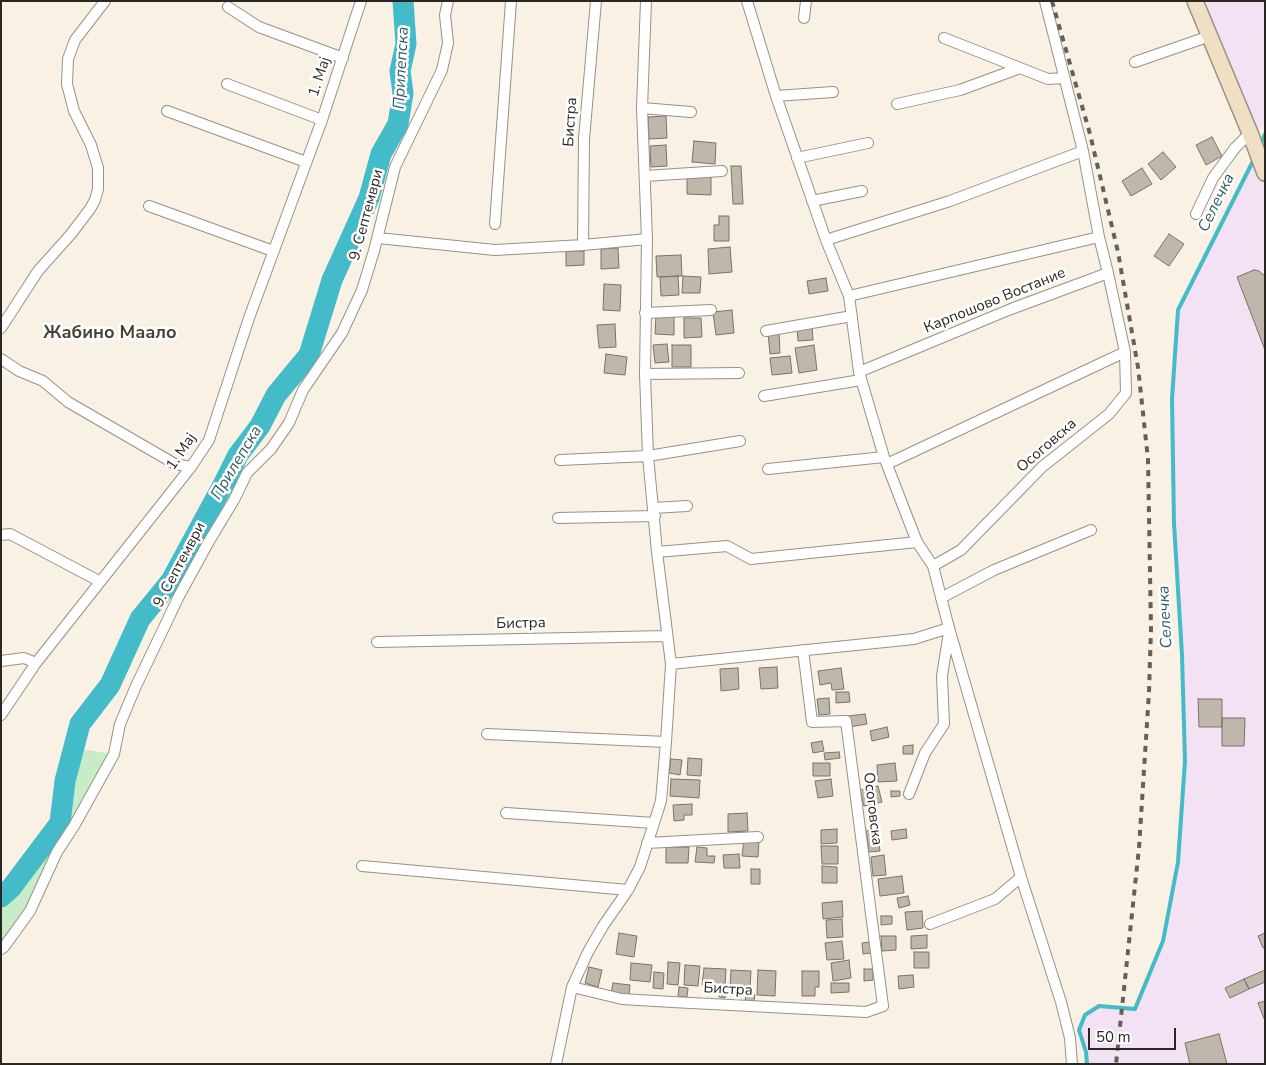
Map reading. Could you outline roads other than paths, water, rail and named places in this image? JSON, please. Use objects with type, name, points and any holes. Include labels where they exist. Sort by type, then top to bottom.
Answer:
[{"type":"main road","points":[[1195,1],[1265,173]]},
{"type":"street","points":[[1,328],[38,272],[71,234],[95,200],[98,189],[98,168],[91,145],[74,111],[67,84],[67,76],[68,59],[75,40],[105,1]]},
{"type":"street","name":"1. Мај","points":[[1,715],[36,663],[191,467],[209,440],[273,251],[322,120],[361,1]]},
{"type":"street","name":"9. Септември","points":[[1,949],[30,911],[57,852],[74,826],[114,754],[120,724],[133,694],[179,596],[203,552],[234,500],[247,473],[271,449],[289,423],[303,390],[342,333],[362,290],[378,238],[395,167],[442,70],[448,43],[445,15],[448,1]]},
{"type":"street","points":[[495,224],[511,1]]},
{"type":"street","name":"Бистра","points":[[583,245],[584,139],[596,1]]},
{"type":"street","points":[[556,1064],[572,987],[603,926],[628,890],[640,867],[661,801],[666,742],[671,664],[657,552],[648,456],[645,374],[647,239],[642,108],[646,1]]},
{"type":"street","points":[[747,1],[797,158],[826,240],[849,296],[860,376],[885,461],[916,542],[933,566],[1021,877],[1061,1002],[1070,1038],[1072,1064]]},
{"type":"street","points":[[804,18],[806,1]]},
{"type":"street","points":[[1045,1],[1083,152],[1099,237],[1108,273]]},
{"type":"street","points":[[228,7],[260,27],[343,58]]},
{"type":"street","points":[[1135,62],[1210,36]]},
{"type":"street","points":[[944,38],[1048,79],[1064,78]]},
{"type":"street","points":[[897,104],[960,90],[1020,68]]},
{"type":"street","points":[[227,84],[322,120]]},
{"type":"street","points":[[776,96],[833,92]]},
{"type":"street","points":[[642,108],[692,112]]},
{"type":"street","points":[[167,111],[306,162]]},
{"type":"street","points":[[1196,214],[1213,178],[1235,148],[1250,133]]},
{"type":"street","points":[[797,158],[868,143]]},
{"type":"street","points":[[826,240],[950,201],[1083,152]]},
{"type":"street","points":[[645,176],[722,171]]},
{"type":"street","points":[[812,201],[862,190]]},
{"type":"street","points":[[149,206],[273,251]]},
{"type":"street","name":"Карпошово Востание","points":[[849,296],[1099,237]]},
{"type":"street","points":[[378,238],[495,250],[647,239]]},
{"type":"street","name":"Карпошово Востание","points":[[860,376],[1011,309],[1108,273]]},
{"type":"street","name":"Осоговска","points":[[933,566],[961,550],[1042,467],[1108,414],[1126,393],[1125,352],[1108,273]]},
{"type":"street","points":[[645,313],[711,310]]},
{"type":"street","points":[[766,330],[852,316]]},
{"type":"street","points":[[768,469],[885,461],[1125,352]]},
{"type":"street","points":[[1,359],[19,371],[43,380],[68,402],[175,464],[191,467]]},
{"type":"street","points":[[645,374],[739,373]]},
{"type":"street","points":[[764,396],[860,376]]},
{"type":"street","points":[[560,460],[648,456],[740,440]]},
{"type":"street","points":[[558,518],[654,512],[687,506]]},
{"type":"street","points":[[941,598],[994,570],[1091,530]]},
{"type":"street","points":[[1,535],[10,534],[99,581]]},
{"type":"street","points":[[657,552],[727,546],[751,559],[916,542]]},
{"type":"street","points":[[671,664],[803,650],[864,646],[914,639],[949,628]]},
{"type":"street","points":[[910,794],[924,753],[944,724],[942,676],[949,628]]},
{"type":"street","name":"Бистра","points":[[377,642],[667,636]]},
{"type":"street","name":"Осоговска","points":[[803,650],[812,722],[846,721],[883,1006]]},
{"type":"street","points":[[1,661],[24,658],[36,663]]},
{"type":"street","points":[[488,734],[666,742]]},
{"type":"street","points":[[506,813],[654,823]]},
{"type":"street","points":[[648,843],[758,837]]},
{"type":"street","points":[[362,866],[628,890]]},
{"type":"street","points":[[930,924],[995,899],[1021,877]]},
{"type":"street","name":"Бистра","points":[[572,987],[622,999],[866,1012],[883,1006]]},
{"type":"waterway","name":"Прилепска","points":[[1,897],[11,888],[60,823],[65,781],[80,724],[110,685],[140,619],[171,581],[238,455],[260,426],[276,395],[309,355],[332,280],[369,198],[381,154],[398,124],[403,93],[400,71],[406,44],[403,1]]},
{"type":"waterway","name":"Селечка","points":[[1260,146],[1265,134]]},
{"type":"waterway","name":"Селечка","points":[[1087,1064],[1086,1052],[1079,1030],[1085,1015],[1099,1006],[1135,1009],[1163,941],[1178,862],[1185,761],[1182,655],[1174,524],[1172,399],[1178,310],[1255,157]]},
{"type":"railway","points":[[1052,1],[1090,134],[1118,252],[1138,367],[1148,459],[1151,629],[1149,692],[1139,848],[1116,1064]]},
{"type":"district","name":"Жабино Маало","points":[[110,334]]}]
